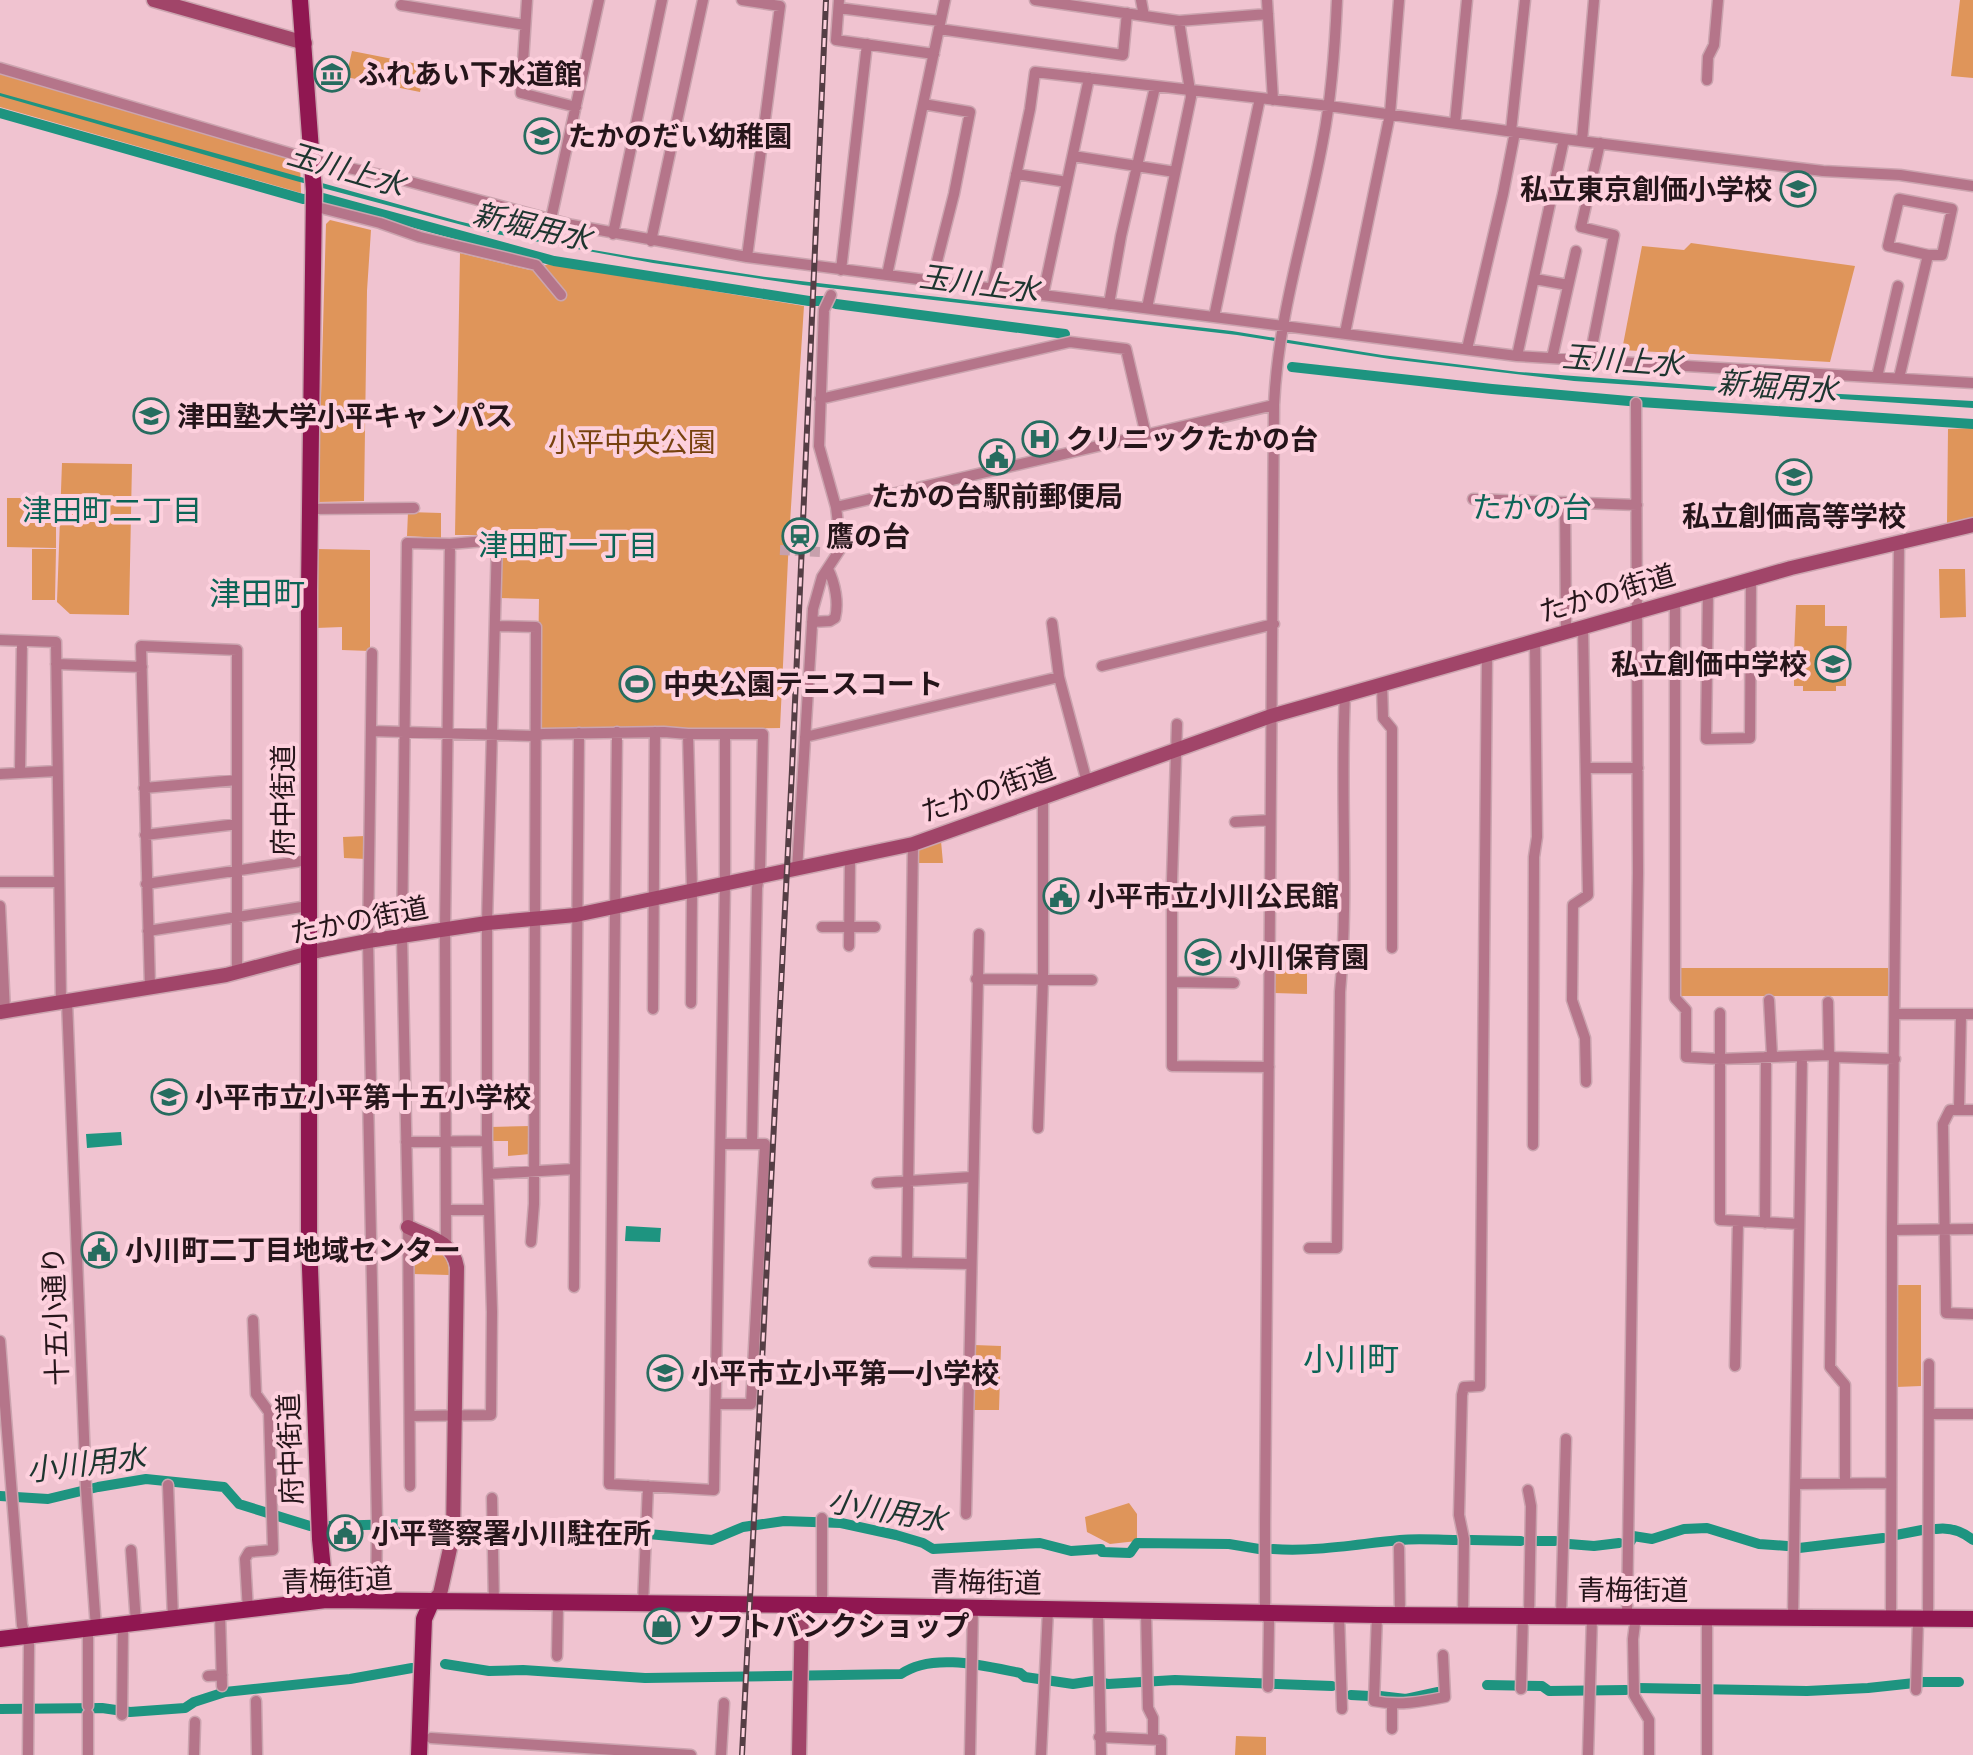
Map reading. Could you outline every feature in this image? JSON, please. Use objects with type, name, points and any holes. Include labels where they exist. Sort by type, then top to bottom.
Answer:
[{"type":"main road","name":"府中街道","points":[[300,0],[313,188],[308,860],[310,1281],[320,1539],[326,1600]]},
{"type":"main road","name":"青梅街道","points":[[0,1639],[326,1600],[1463,1616],[1973,1619]]},
{"type":"main road","points":[[430,1747],[434,1620],[431,1603]]},
{"type":"main road","points":[[419,1755],[424,1619],[431,1603]]},
{"type":"street","points":[[154,0],[305,43]]},
{"type":"street","points":[[527,0],[521,93],[576,107]]},
{"type":"street","points":[[551,219],[599,0]]},
{"type":"street","points":[[613,234],[662,0]]},
{"type":"street","points":[[651,241],[703,0]]},
{"type":"street","points":[[742,0],[780,6],[747,257]]},
{"type":"street","points":[[887,275],[945,0]]},
{"type":"street","points":[[1035,0],[1179,21],[1268,14]]},
{"type":"street","points":[[1141,0],[1144,16]]},
{"type":"street","points":[[1267,0],[1273,100]]},
{"type":"street","points":[[1268,1684],[1269,1622],[1265,1612],[1274,405],[1282,326],[1329,106],[1337,0]]},
{"type":"street","points":[[1345,333],[1390,114],[1399,0]]},
{"type":"street","points":[[1455,123],[1467,0]]},
{"type":"street","points":[[1467,349],[1503,194],[1513,132],[1525,0]]},
{"type":"street","points":[[1582,141],[1594,0]]},
{"type":"street","points":[[1707,80],[1718,0]]},
{"type":"street","points":[[934,54],[836,40],[839,4],[940,25],[1123,55],[1127,13]]},
{"type":"street","points":[[401,5],[525,25]]},
{"type":"street","points":[[1147,308],[1190,90],[1179,21]]},
{"type":"street","points":[[835,271],[867,44]]},
{"type":"street","points":[[0,68],[24,73],[313,188],[380,223],[420,237],[536,265],[561,295]]},
{"type":"street","points":[[992,289],[1035,72],[1329,106],[1823,171],[1900,175],[1973,186]]},
{"type":"street","points":[[1043,295],[1089,78]]},
{"type":"street","points":[[1109,304],[1155,87]]},
{"type":"street","points":[[1214,317],[1260,98]]},
{"type":"street","points":[[923,104],[970,112],[932,281]]},
{"type":"street","points":[[1517,356],[1564,139]]},
{"type":"street","points":[[1589,362],[1614,235],[1581,227],[1600,143]]},
{"type":"street","points":[[1073,156],[1175,172]]},
{"type":"street","points":[[1016,174],[1067,182]]},
{"type":"street","points":[[313,188],[403,180],[613,234],[835,271],[887,275],[1517,356],[1973,383]]},
{"type":"street","points":[[1899,199],[1952,209],[1942,255],[1928,255],[1888,246],[1899,199]]},
{"type":"street","points":[[1552,358],[1576,251]]},
{"type":"street","points":[[1899,378],[1928,255]]},
{"type":"street","points":[[1535,279],[1568,285]]},
{"type":"street","points":[[1877,377],[1898,286]]},
{"type":"street","points":[[797,870],[813,609],[822,577],[841,548],[836,507],[819,446],[824,310],[830,297]]},
{"type":"street","points":[[820,399],[1070,342],[1098,345],[1126,349],[1146,435]]},
{"type":"street","points":[[1636,403],[1638,768],[1632,1616],[1634,1695],[1649,1720],[1649,1755]]},
{"type":"street","points":[[836,507],[1274,405]]},
{"type":"street","points":[[1473,499],[1637,505]]},
{"type":"street","points":[[1565,502],[1566,632]]},
{"type":"street","points":[[310,509],[414,508]]},
{"type":"street","name":"たかの街道","points":[[2,1012],[237,973],[308,953],[368,941],[487,923],[576,915],[913,844],[1271,716],[1751,579],[1973,525]]},
{"type":"street","points":[[410,1416],[491,1415],[487,923],[497,540],[450,544],[407,543],[402,937],[410,1486]]},
{"type":"street","points":[[1891,1619],[1899,543]]},
{"type":"street","points":[[446,1245],[445,930],[450,544]]},
{"type":"street","points":[[812,622],[835,618],[833,579],[828,569]]},
{"type":"street","points":[[1708,591],[1706,739],[1750,738],[1751,579]]},
{"type":"street","points":[[1675,601],[1675,998],[1686,1010],[1686,1057],[1895,1059]]},
{"type":"street","points":[[1052,623],[1059,677],[1087,782]]},
{"type":"street","points":[[1102,666],[1274,624]]},
{"type":"street","points":[[495,626],[536,627],[531,1242]]},
{"type":"street","points":[[1583,627],[1588,895],[1573,905],[1572,1000],[1585,1038],[1586,1082]]},
{"type":"street","points":[[0,640],[22,641],[20,772]]},
{"type":"street","name":"十五小通り","points":[[22,641],[56,642],[59,882],[92,1628],[88,1755]]},
{"type":"street","points":[[1533,1145],[1534,857],[1537,837],[1535,642]]},
{"type":"street","points":[[150,987],[141,646],[237,650],[237,973]]},
{"type":"street","points":[[372,653],[368,941],[376,1602]]},
{"type":"street","points":[[1463,1616],[1464,1539],[1459,1515],[1462,1395],[1464,1387],[1480,1386],[1487,656]]},
{"type":"street","points":[[56,664],[142,667]]},
{"type":"street","points":[[805,737],[1059,677]]},
{"type":"street","points":[[1382,685],[1383,718],[1392,729],[1395,916],[1392,948]]},
{"type":"street","points":[[1309,1248],[1337,1248],[1345,695]]},
{"type":"street","points":[[1177,724],[1172,1066],[1269,1067]]},
{"type":"street","points":[[372,731],[534,736],[617,732],[763,734],[752,1144]]},
{"type":"street","points":[[617,732],[609,1484],[714,1490],[725,735]]},
{"type":"street","points":[[653,1009],[655,732]]},
{"type":"street","points":[[574,1287],[579,733]]},
{"type":"street","points":[[688,734],[691,1003]]},
{"type":"street","points":[[1587,768],[1638,768]]},
{"type":"street","points":[[0,774],[57,771]]},
{"type":"street","points":[[144,788],[237,780]]},
{"type":"street","points":[[1038,1128],[1043,979],[1043,798]]},
{"type":"street","points":[[1235,822],[1270,820]]},
{"type":"street","points":[[145,835],[237,824]]},
{"type":"street","points":[[907,1263],[913,844]]},
{"type":"street","points":[[849,946],[850,859]]},
{"type":"street","points":[[146,884],[308,860]]},
{"type":"street","points":[[0,882],[59,882]]},
{"type":"street","points":[[0,906],[2,1012]]},
{"type":"street","points":[[148,931],[308,906]]},
{"type":"street","points":[[822,927],[875,927]]},
{"type":"street","points":[[966,1514],[979,934]]},
{"type":"street","points":[[976,979],[1092,980]]},
{"type":"street","points":[[1172,982],[1234,983]]},
{"type":"street","points":[[1765,1223],[1769,1000]]},
{"type":"street","points":[[1828,1002],[1832,1056],[1830,1367],[1845,1385],[1845,1483]]},
{"type":"street","points":[[1720,1013],[1720,1220],[1799,1224]]},
{"type":"street","points":[[1895,1014],[1967,1014],[1959,1109]]},
{"type":"street","points":[[1793,1618],[1802,1057]]},
{"type":"street","points":[[1973,1110],[1950,1110],[1943,1124],[1946,1313],[1973,1314]]},
{"type":"street","points":[[406,1142],[487,1141]]},
{"type":"street","points":[[716,1404],[751,1404],[765,1144],[721,1144]]},
{"type":"street","points":[[489,1174],[574,1169]]},
{"type":"street","points":[[877,1183],[972,1177]]},
{"type":"street","points":[[446,1210],[489,1210]]},
{"type":"street","points":[[1735,1366],[1738,1221]]},
{"type":"street","points":[[408,1227],[446,1245],[455,1256],[457,1267],[453,1535],[440,1594],[431,1603]]},
{"type":"street","points":[[1892,1230],[1973,1229]]},
{"type":"street","points":[[874,1262],[971,1264]]},
{"type":"street","points":[[248,1611],[245,1559],[249,1552],[273,1550],[269,1412],[256,1394],[253,1320]]},
{"type":"street","points":[[0,1341],[22,1625],[29,1645],[28,1755]]},
{"type":"street","points":[[1916,1685],[1923,1620],[1931,1414],[1929,1364]]},
{"type":"street","points":[[1931,1414],[1973,1414]]},
{"type":"street","points":[[1561,1616],[1566,1439]]},
{"type":"street","points":[[1796,1484],[1891,1483]]},
{"type":"street","points":[[168,1485],[173,1619]]},
{"type":"street","points":[[643,1605],[648,1486]]},
{"type":"street","points":[[1522,1685],[1531,1506],[1528,1490]]},
{"type":"street","points":[[492,1498],[494,1604]]},
{"type":"street","points":[[822,1522],[822,1605]]},
{"type":"street","points":[[1399,1548],[1400,1615]]},
{"type":"street","points":[[123,1712],[131,1550]]},
{"type":"street","points":[[557,1656],[558,1604]]},
{"type":"street","points":[[799,1755],[802,1605]]},
{"type":"street","points":[[970,1755],[973,1607]]},
{"type":"street","points":[[1041,1755],[1048,1610]]},
{"type":"street","points":[[1098,1610],[1101,1755]]},
{"type":"street","points":[[1146,1611],[1146,1680],[1148,1708],[1153,1718],[1153,1739]]},
{"type":"street","points":[[208,1676],[222,1681],[220,1614]]},
{"type":"street","points":[[1339,1614],[1342,1709]]},
{"type":"street","points":[[1377,1615],[1374,1701],[1414,1704],[1445,1697],[1443,1655]]},
{"type":"street","points":[[1588,1755],[1592,1617]]},
{"type":"street","points":[[1707,1617],[1707,1755]]},
{"type":"street","points":[[256,1701],[257,1755]]},
{"type":"street","points":[[721,1755],[724,1703]]},
{"type":"street","points":[[1392,1704],[1392,1729]]},
{"type":"street","points":[[194,1755],[195,1722]]},
{"type":"street","points":[[1099,1737],[1161,1740],[1161,1755]]},
{"type":"street","points":[[430,1747],[691,1755]]},
{"type":"green space","points":[[1960,0],[1973,0],[1973,78],[1951,76]]},
{"type":"green space","points":[[352,51],[423,65],[420,92],[346,77]]},
{"type":"green space","points":[[0,74],[300,161],[301,193],[0,107]]},
{"type":"green space","points":[[330,220],[371,230],[367,291],[364,501],[318,502],[326,224]]},
{"type":"green space","points":[[1691,243],[1855,266],[1830,362],[1622,350],[1642,246],[1684,250]]},
{"type":"green space","name":"小平中央公園","points":[[460,253],[530,270],[549,264],[804,306],[780,728],[537,730],[539,599],[499,598],[499,535],[455,535]]},
{"type":"green space","points":[[1973,428],[1973,519],[1947,525],[1948,429]]},
{"type":"green space","points":[[62,463],[132,464],[129,615],[70,614],[57,602]]},
{"type":"green space","points":[[7,498],[56,498],[56,548],[7,547]]},
{"type":"green space","points":[[408,512],[441,513],[441,538],[407,536]]},
{"type":"green space","points":[[32,549],[56,549],[55,600],[32,600]]},
{"type":"green space","points":[[316,549],[370,550],[370,651],[342,650],[342,627],[316,628]]},
{"type":"green space","points":[[1939,569],[1965,569],[1966,617],[1940,618]]},
{"type":"green space","points":[[1796,605],[1825,605],[1825,626],[1847,626],[1846,654],[1836,655],[1837,658],[1846,658],[1846,686],[1836,686],[1836,691],[1803,691],[1803,686],[1794,686],[1794,658],[1803,658],[1804,654],[1794,654]]},
{"type":"green space","points":[[365,836],[366,859],[344,858],[343,837]]},
{"type":"green space","points":[[941,841],[943,863],[918,863],[918,850]]},
{"type":"green space","points":[[1274,962],[1307,963],[1307,994],[1274,993]]},
{"type":"green space","points":[[1680,968],[1888,968],[1889,996],[1679,996]]},
{"type":"green space","points":[[530,1126],[530,1154],[508,1156],[508,1141],[493,1141],[490,1127]]},
{"type":"green space","points":[[420,1241],[445,1257],[449,1275],[413,1274],[413,1244]]},
{"type":"green space","points":[[1895,1285],[1921,1285],[1921,1386],[1896,1387]]},
{"type":"green space","points":[[974,1345],[1001,1346],[999,1410],[972,1410]]},
{"type":"green space","points":[[1129,1503],[1137,1514],[1137,1541],[1110,1544],[1087,1532],[1085,1517]]},
{"type":"green space","points":[[1236,1736],[1266,1737],[1266,1755],[1235,1755]]},
{"type":"shaded area","points":[[0,93],[458,221],[547,242],[634,257],[766,277],[1232,331],[1382,355],[1519,372],[1746,389],[1973,401],[1973,408],[1574,381],[1390,359],[1237,335],[803,285],[653,263],[496,234],[296,181],[0,96]]},
{"type":"shaded area","points":[[121,1132],[122,1145],[87,1148],[86,1134]]},
{"type":"shaded area","points":[[626,1226],[661,1228],[660,1242],[625,1241]]},
{"type":"waterway","name":"新堀用水","points":[[0,113],[303,199],[323,198],[554,261],[809,301],[1065,334]]},
{"type":"waterway","name":"新堀用水","points":[[1292,367],[1640,402],[1973,424]]},
{"type":"waterway","name":"小川用水","points":[[0,1496],[48,1499],[146,1479],[224,1487],[239,1504],[310,1526]]},
{"type":"waterway","name":"小川用水","points":[[457,1530],[559,1536],[579,1535],[604,1526],[638,1533],[712,1540],[743,1527],[784,1521],[841,1523],[896,1535],[933,1549],[1040,1543],[1071,1551],[1101,1549],[1102,1552],[1130,1553],[1137,1543],[1229,1544],[1259,1549]]},
{"type":"waterway","name":"小川用水","points":[[327,1526],[401,1524]]},
{"type":"waterway","name":"小川用水","points":[[1631,1541],[1633,1536],[1652,1539],[1684,1529],[1707,1528],[1759,1544],[1787,1546]]},
{"type":"waterway","name":"小川用水","points":[[1936,1529],[1956,1530],[1973,1540]]},
{"type":"waterway","name":"小川用水","points":[[1896,1535],[1922,1530]]},
{"type":"waterway","name":"小川用水","points":[[1799,1548],[1883,1538]]},
{"type":"waterway","name":"小川用水","points":[[1273,1549],[1321,1549],[1407,1539],[1457,1540]]},
{"type":"waterway","name":"小川用水","points":[[1471,1540],[1521,1541]]},
{"type":"waterway","name":"小川用水","points":[[1537,1541],[1555,1541]]},
{"type":"waterway","name":"小川用水","points":[[1569,1544],[1594,1546],[1619,1543]]},
{"type":"waterway","points":[[445,1664],[489,1671],[523,1670],[645,1678],[901,1674],[914,1667],[943,1662],[975,1664],[1020,1673],[1025,1677],[1073,1684],[1175,1680],[1332,1686]]},
{"type":"waterway","points":[[0,1709],[102,1708],[130,1712],[185,1708],[225,1692],[350,1679],[412,1668]]},
{"type":"waterway","points":[[1638,1688],[1807,1691],[1959,1682]]},
{"type":"waterway","points":[[1487,1685],[1542,1686],[1549,1691],[1626,1690]]},
{"type":"waterway","points":[[1380,1696],[1406,1699],[1438,1692]]},
{"type":"waterway","points":[[1351,1695],[1370,1696]]},
{"type":"tunnel","points":[[780,550],[821,552]]},
{"type":"railway","points":[[742,1755],[792,770],[826,0]]},
{"type":"place","name":"ふれあい下水道館","points":[[332,74]]},
{"type":"place","name":"たかのだい幼稚園","points":[[542,136]]},
{"type":"place","name":"私立東京創価小学校","points":[[1798,189]]},
{"type":"place","name":"津田塾大学小平キャンパス","points":[[151,416]]},
{"type":"place","name":"クリニックたかの台","points":[[1040,439]]},
{"type":"place","name":"たかの台駅前郵便局","points":[[997,457]]},
{"type":"place","name":"私立創価高等学校","points":[[1794,477]]},
{"type":"place","name":"鷹の台","points":[[800,536]]},
{"type":"place","name":"私立創価中学校","points":[[1833,664]]},
{"type":"place","name":"中央公園テニスコート","points":[[637,684]]},
{"type":"place","name":"小平市立小川公民館","points":[[1061,896]]},
{"type":"place","name":"小川保育園","points":[[1203,957]]},
{"type":"place","name":"小平市立小平第十五小学校","points":[[169,1097]]},
{"type":"place","name":"小川町二丁目地域センター","points":[[99,1250]]},
{"type":"place","name":"小平市立小平第一小学校","points":[[665,1373]]},
{"type":"place","name":"小平警察署小川駐在所","points":[[345,1533]]},
{"type":"place","name":"ソフトバンクショップ","points":[[662,1626]]},
{"type":"district","name":"たかの台","points":[[1532,508]]},
{"type":"district","name":"津田町二丁目","points":[[112,511]]},
{"type":"district","name":"津田町一丁目","points":[[568,546]]},
{"type":"district","name":"津田町","points":[[257,594]]},
{"type":"district","name":"小川町","points":[[1351,1359]]},
{"type":"water label","name":"玉川上水","points":[[346,170]]},
{"type":"water label","name":"玉川上水","points":[[979,284]]},
{"type":"water label","name":"玉川上水","points":[[1622,361]]}]
